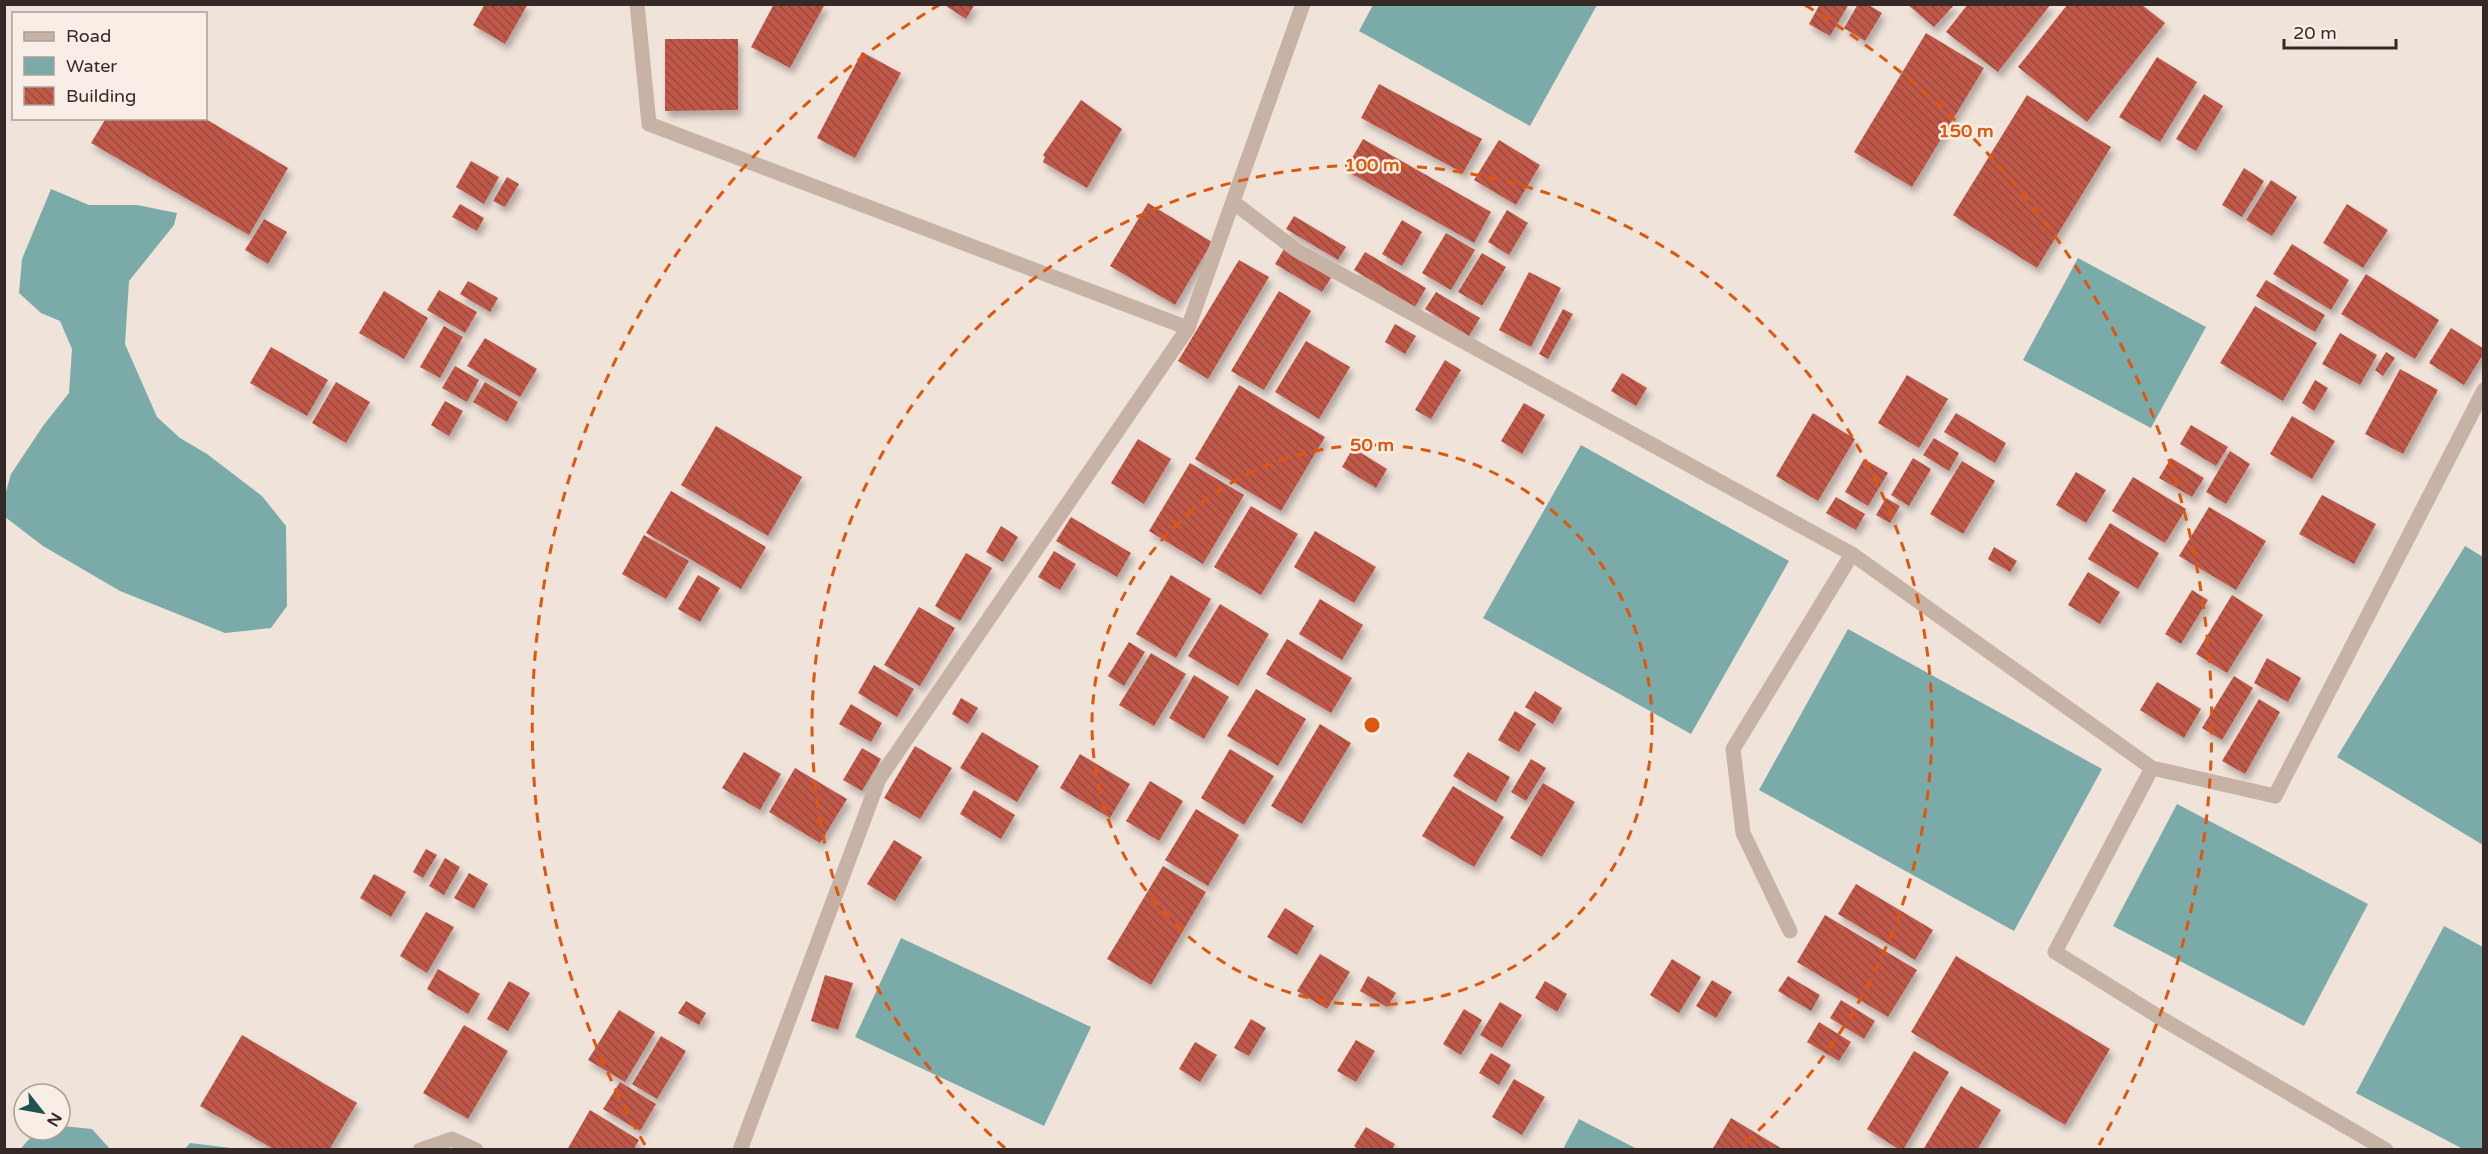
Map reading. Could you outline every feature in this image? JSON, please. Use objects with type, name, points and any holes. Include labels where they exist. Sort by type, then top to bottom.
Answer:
[{"type":"street","points":[[637,4],[649,124],[1188,327]]},
{"type":"street","points":[[740,1149],[879,779],[1188,327],[1303,4]]},
{"type":"street","points":[[1233,202],[1296,250],[1852,554],[2152,768],[2275,796],[2484,390]]},
{"type":"street","points":[[1790,932],[1743,833],[1733,749],[1852,554]]},
{"type":"street","points":[[2152,768],[2055,952],[2164,1020],[2386,1149]]},
{"type":"street","points":[[420,1149],[452,1139],[476,1149]]},
{"type":"water","points":[[1373,5],[1597,5],[1530,126],[1359,31]]},
{"type":"water","points":[[51,189],[89,205],[137,205],[177,213],[174,225],[129,281],[125,344],[157,417],[180,438],[207,454],[262,496],[286,526],[287,606],[271,628],[225,633],[120,591],[43,546],[5,517],[5,495],[11,474],[43,426],[69,393],[72,349],[60,321],[41,313],[19,293],[22,259]]},
{"type":"water","points":[[2078,258],[2206,327],[2151,428],[2023,360]]},
{"type":"water","points":[[1581,445],[1789,561],[1691,734],[1483,618]]},
{"type":"water","points":[[2465,546],[2483,557],[2483,845],[2337,757]]},
{"type":"water","points":[[1848,629],[2102,769],[2014,931],[1759,790]]},
{"type":"water","points":[[2177,804],[2368,904],[2304,1026],[2113,926]]},
{"type":"water","points":[[2444,926],[2483,947],[2483,1149],[2463,1149],[2356,1093]]},
{"type":"water","points":[[901,938],[1091,1027],[1044,1126],[855,1037]]},
{"type":"water","points":[[1579,1119],[1637,1149],[1563,1149]]},
{"type":"water","points":[[72,1127],[92,1129],[110,1149],[21,1149],[27,1142],[72,1142]]},
{"type":"water","points":[[190,1143],[231,1148],[234,1149],[185,1149]]},
{"type":"building","points":[[485,4],[528,4],[505,44],[473,25]]},
{"type":"building","points":[[774,4],[825,4],[790,68],[751,47]]},
{"type":"building","points":[[943,4],[975,4],[966,19]]},
{"type":"building","points":[[1820,4],[1849,4],[1830,36],[1809,24]]},
{"type":"building","points":[[1858,4],[1867,4],[1882,13],[1865,41],[1844,28]]},
{"type":"building","points":[[1907,4],[1955,4],[1934,27]]},
{"type":"building","points":[[1968,4],[2051,4],[1998,72],[1946,32]]},
{"type":"building","points":[[2067,5],[2142,5],[2165,23],[2087,122],[2018,67]]},
{"type":"building","points":[[1926,33],[1984,68],[1912,187],[1854,152]]},
{"type":"building","points":[[665,39],[738,39],[738,110],[665,111]]},
{"type":"building","points":[[862,52],[901,73],[855,158],[817,138]]},
{"type":"building","points":[[2157,57],[2197,82],[2160,142],[2119,117]]},
{"type":"building","points":[[1379,84],[1482,139],[1463,173],[1361,118]]},
{"type":"building","points":[[2204,94],[2223,106],[2196,151],[2176,139]]},
{"type":"building","points":[[2027,95],[2111,147],[2037,268],[1953,215]]},
{"type":"building","points":[[1081,100],[1122,129],[1087,188],[1043,162],[1045,157],[1043,155]]},
{"type":"building","points":[[105,120],[207,120],[288,168],[249,235],[91,143]]},
{"type":"building","points":[[1363,139],[1491,212],[1474,243],[1345,170]]},
{"type":"building","points":[[1499,140],[1540,165],[1516,205],[1474,180]]},
{"type":"building","points":[[471,161],[499,177],[484,204],[456,187]]},
{"type":"building","points":[[2244,168],[2264,181],[2242,217],[2222,205]]},
{"type":"building","points":[[507,177],[519,184],[505,207],[493,201]]},
{"type":"building","points":[[2271,180],[2297,197],[2272,236],[2246,220]]},
{"type":"building","points":[[1148,203],[1212,242],[1175,305],[1110,266]]},
{"type":"building","points":[[460,204],[484,218],[477,231],[452,217]]},
{"type":"building","points":[[2347,204],[2388,230],[2363,268],[2323,243]]},
{"type":"building","points":[[1507,210],[1528,223],[1509,255],[1488,242]]},
{"type":"building","points":[[1294,216],[1346,247],[1338,260],[1286,229]]},
{"type":"building","points":[[264,219],[287,232],[268,264],[245,250]]},
{"type":"building","points":[[1402,220],[1422,232],[1402,266],[1382,254]]},
{"type":"building","points":[[1446,233],[1475,250],[1451,290],[1422,273]]},
{"type":"building","points":[[2292,244],[2349,280],[2331,310],[2273,274]]},
{"type":"building","points":[[1284,249],[1331,278],[1322,292],[1275,264]]},
{"type":"building","points":[[1365,252],[1426,288],[1415,307],[1354,270]]},
{"type":"building","points":[[1482,253],[1506,267],[1482,306],[1458,292]]},
{"type":"building","points":[[1239,260],[1269,277],[1208,379],[1178,361]]},
{"type":"building","points":[[1529,272],[1561,288],[1531,347],[1499,330]]},
{"type":"building","points":[[2366,274],[2439,320],[2415,359],[2341,314]]},
{"type":"building","points":[[2266,280],[2325,315],[2315,332],[2256,296]]},
{"type":"building","points":[[468,281],[498,298],[490,312],[460,294]]},
{"type":"building","points":[[439,290],[477,312],[465,333],[427,310]]},
{"type":"building","points":[[384,291],[428,318],[404,359],[359,333]]},
{"type":"building","points":[[1279,291],[1311,311],[1264,390],[1231,371]]},
{"type":"building","points":[[1436,292],[1480,318],[1469,336],[1425,309]]},
{"type":"building","points":[[2255,306],[2317,343],[2283,401],[2220,363]]},
{"type":"building","points":[[1563,309],[1573,314],[1548,359],[1539,354]]},
{"type":"building","points":[[1395,324],[1416,336],[1405,354],[1385,342]]},
{"type":"building","points":[[444,326],[463,337],[440,378],[420,367]]},
{"type":"building","points":[[2451,328],[2484,349],[2484,353],[2464,385],[2429,363]]},
{"type":"building","points":[[2340,333],[2377,355],[2360,385],[2322,364]]},
{"type":"building","points":[[485,338],[537,369],[520,397],[467,366]]},
{"type":"building","points":[[1306,341],[1350,367],[1319,419],[1275,392]]},
{"type":"building","points":[[271,347],[328,380],[307,416],[250,383]]},
{"type":"building","points":[[2386,352],[2395,358],[2383,376],[2375,370]]},
{"type":"building","points":[[1445,360],[1461,370],[1431,419],[1415,410]]},
{"type":"building","points":[[455,366],[479,380],[467,402],[442,388]]},
{"type":"building","points":[[2400,369],[2438,390],[2403,454],[2365,434]]},
{"type":"building","points":[[1622,373],[1647,388],[1636,406],[1611,391]]},
{"type":"building","points":[[1907,375],[1948,399],[1919,448],[1878,423]]},
{"type":"building","points":[[2315,380],[2328,388],[2314,411],[2302,403]]},
{"type":"building","points":[[336,382],[370,402],[346,443],[312,423]]},
{"type":"building","points":[[485,382],[518,402],[507,422],[473,402]]},
{"type":"building","points":[[1239,385],[1325,437],[1281,511],[1195,459]]},
{"type":"building","points":[[445,401],[463,411],[449,436],[431,425]]},
{"type":"building","points":[[1524,403],[1545,415],[1522,454],[1501,441]]},
{"type":"building","points":[[1813,413],[1855,439],[1818,501],[1776,476]]},
{"type":"building","points":[[1956,413],[2006,443],[1995,463],[1944,432]]},
{"type":"building","points":[[2292,416],[2335,441],[2312,479],[2270,454]]},
{"type":"building","points":[[2191,425],[2228,447],[2216,466],[2180,444]]},
{"type":"building","points":[[716,426],[802,477],[768,536],[681,485]]},
{"type":"building","points":[[1934,438],[1959,453],[1949,471],[1923,455]]},
{"type":"building","points":[[1138,439],[1171,459],[1144,504],[1111,483]]},
{"type":"building","points":[[1353,448],[1387,469],[1376,488],[1342,467]]},
{"type":"building","points":[[2230,451],[2250,464],[2226,504],[2206,492]]},
{"type":"building","points":[[1913,458],[1931,469],[1909,506],[1891,495]]},
{"type":"building","points":[[2171,458],[2204,478],[2192,497],[2159,478]]},
{"type":"building","points":[[1864,459],[1888,473],[1868,506],[1845,492]]},
{"type":"building","points":[[1962,461],[1995,481],[1963,534],[1930,514]]},
{"type":"building","points":[[1190,463],[1244,495],[1203,564],[1149,531]]},
{"type":"building","points":[[2076,472],[2106,490],[2086,523],[2056,505]]},
{"type":"building","points":[[2133,477],[2186,509],[2165,543],[2112,511]]},
{"type":"building","points":[[671,491],[766,547],[741,589],[646,533]]},
{"type":"building","points":[[2322,495],[2376,524],[2354,564],[2299,534]]},
{"type":"building","points":[[1836,497],[1865,514],[1856,530],[1826,513]]},
{"type":"building","points":[[1886,498],[1900,506],[1890,523],[1876,515]]},
{"type":"building","points":[[1251,506],[1298,534],[1261,595],[1214,567]]},
{"type":"building","points":[[2209,507],[2266,541],[2236,590],[2179,556]]},
{"type":"building","points":[[1071,517],[1131,553],[1117,577],[1056,541]]},
{"type":"building","points":[[2110,523],[2159,553],[2138,589],[2088,559]]},
{"type":"building","points":[[1001,526],[1018,537],[1003,562],[986,552]]},
{"type":"building","points":[[1315,531],[1376,567],[1354,603],[1294,567]]},
{"type":"building","points":[[644,535],[689,561],[666,599],[622,574]]},
{"type":"building","points":[[1994,547],[2017,561],[2010,572],[1988,559]]},
{"type":"building","points":[[1054,551],[1076,564],[1060,590],[1038,577]]},
{"type":"building","points":[[966,553],[992,568],[960,621],[935,606]]},
{"type":"building","points":[[2088,572],[2120,592],[2100,624],[2068,605]]},
{"type":"building","points":[[698,575],[720,588],[700,622],[678,609]]},
{"type":"building","points":[[1171,575],[1211,599],[1176,658],[1136,634]]},
{"type":"building","points":[[2192,590],[2208,600],[2181,644],[2165,634]]},
{"type":"building","points":[[2232,595],[2263,615],[2227,673],[2196,654]]},
{"type":"building","points":[[1320,599],[1363,625],[1342,660],[1299,634]]},
{"type":"building","points":[[1220,604],[1269,634],[1238,686],[1188,656]]},
{"type":"building","points":[[919,607],[955,628],[920,686],[884,665]]},
{"type":"building","points":[[1287,639],[1352,678],[1331,713],[1266,674]]},
{"type":"building","points":[[1129,642],[1145,652],[1124,686],[1108,676]]},
{"type":"building","points":[[1151,653],[1186,674],[1154,726],[1119,705]]},
{"type":"building","points":[[2267,658],[2301,678],[2288,702],[2254,683]]},
{"type":"building","points":[[874,665],[914,689],[897,717],[858,693]]},
{"type":"building","points":[[1194,675],[1229,697],[1204,739],[1169,718]]},
{"type":"building","points":[[2234,676],[2253,688],[2222,740],[2202,728]]},
{"type":"building","points":[[2157,682],[2201,709],[2184,738],[2140,710]]},
{"type":"building","points":[[1256,689],[1306,719],[1278,766],[1227,736]]},
{"type":"building","points":[[1535,691],[1562,708],[1553,724],[1525,707]]},
{"type":"building","points":[[961,698],[978,708],[968,724],[952,714]]},
{"type":"building","points":[[2259,699],[2280,712],[2245,774],[2222,761]]},
{"type":"building","points":[[851,704],[882,723],[871,742],[839,724]]},
{"type":"building","points":[[1515,711],[1536,724],[1519,752],[1498,740]]},
{"type":"building","points":[[1320,724],[1351,743],[1302,824],[1271,806]]},
{"type":"building","points":[[982,732],[1039,766],[1017,802],[960,768]]},
{"type":"building","points":[[915,746],[952,768],[920,819],[884,798]]},
{"type":"building","points":[[862,748],[881,759],[862,791],[843,780]]},
{"type":"building","points":[[1230,749],[1274,776],[1244,825],[1201,798]]},
{"type":"building","points":[[744,752],[781,774],[760,810],[722,788]]},
{"type":"building","points":[[1468,752],[1510,777],[1496,802],[1453,776]]},
{"type":"building","points":[[1080,754],[1130,784],[1110,818],[1060,788]]},
{"type":"building","points":[[1531,759],[1546,768],[1526,801],[1511,792]]},
{"type":"building","points":[[795,768],[847,799],[820,843],[769,812]]},
{"type":"building","points":[[1150,781],[1183,801],[1159,841],[1126,821]]},
{"type":"building","points":[[1543,783],[1575,802],[1542,857],[1510,838]]},
{"type":"building","points":[[1453,786],[1504,817],[1474,867],[1422,836]]},
{"type":"building","points":[[974,790],[1015,815],[1001,839],[960,814]]},
{"type":"building","points":[[1196,809],[1239,835],[1208,886],[1165,860]]},
{"type":"building","points":[[894,840],[922,857],[895,901],[867,884]]},
{"type":"building","points":[[426,849],[437,855],[423,878],[413,872]]},
{"type":"building","points":[[445,858],[460,867],[444,895],[429,886]]},
{"type":"building","points":[[1163,866],[1206,892],[1151,985],[1107,959]]},
{"type":"building","points":[[469,873],[488,884],[474,909],[454,898]]},
{"type":"building","points":[[374,874],[406,892],[391,917],[360,898]]},
{"type":"building","points":[[1856,884],[1933,930],[1915,960],[1838,914]]},
{"type":"building","points":[[1285,908],[1314,926],[1297,955],[1267,937]]},
{"type":"building","points":[[426,912],[454,927],[427,973],[400,956]]},
{"type":"building","points":[[1825,915],[1917,970],[1888,1017],[1797,962]]},
{"type":"building","points":[[1320,954],[1350,972],[1327,1009],[1297,991]]},
{"type":"building","points":[[1956,956],[2110,1049],[2065,1125],[1911,1032]]},
{"type":"building","points":[[1672,959],[1701,977],[1679,1013],[1650,995]]},
{"type":"building","points":[[438,969],[480,994],[468,1014],[427,989]]},
{"type":"building","points":[[825,975],[853,983],[838,1030],[811,1021]]},
{"type":"building","points":[[1368,976],[1396,993],[1387,1007],[1360,991]]},
{"type":"building","points":[[1788,976],[1820,995],[1811,1011],[1778,991]]},
{"type":"building","points":[[1712,980],[1732,992],[1716,1018],[1696,1006]]},
{"type":"building","points":[[509,981],[530,993],[508,1031],[487,1019]]},
{"type":"building","points":[[1545,981],[1567,994],[1557,1012],[1535,998]]},
{"type":"building","points":[[1841,1000],[1875,1021],[1864,1039],[1830,1018]]},
{"type":"building","points":[[686,1001],[706,1013],[699,1025],[678,1013]]},
{"type":"building","points":[[1500,1002],[1522,1015],[1502,1048],[1480,1035]]},
{"type":"building","points":[[1464,1009],[1482,1020],[1461,1055],[1443,1044]]},
{"type":"building","points":[[619,1010],[655,1032],[625,1082],[588,1060]]},
{"type":"building","points":[[1251,1019],[1266,1028],[1249,1056],[1234,1048]]},
{"type":"building","points":[[1819,1022],[1851,1042],[1839,1061],[1807,1042]]},
{"type":"building","points":[[464,1025],[508,1051],[468,1119],[423,1093]]},
{"type":"building","points":[[242,1035],[357,1103],[329,1150],[275,1150],[200,1106]]},
{"type":"building","points":[[661,1036],[686,1051],[657,1099],[632,1084]]},
{"type":"building","points":[[1356,1040],[1375,1051],[1356,1082],[1337,1071]]},
{"type":"building","points":[[1195,1042],[1217,1055],[1200,1082],[1179,1069]]},
{"type":"building","points":[[1914,1051],[1949,1072],[1903,1150],[1900,1150],[1867,1129]]},
{"type":"building","points":[[1491,1053],[1511,1065],[1499,1085],[1479,1073]]},
{"type":"building","points":[[1514,1079],[1545,1097],[1522,1135],[1492,1117]]},
{"type":"building","points":[[620,1082],[656,1104],[640,1131],[603,1109]]},
{"type":"building","points":[[1961,1086],[2001,1110],[1977,1150],[1923,1150]]},
{"type":"building","points":[[590,1110],[639,1140],[633,1150],[567,1150]]},
{"type":"building","points":[[1731,1118],[1784,1150],[1712,1150]]},
{"type":"building","points":[[1366,1127],[1395,1144],[1392,1150],[1359,1150],[1354,1146]]}]
